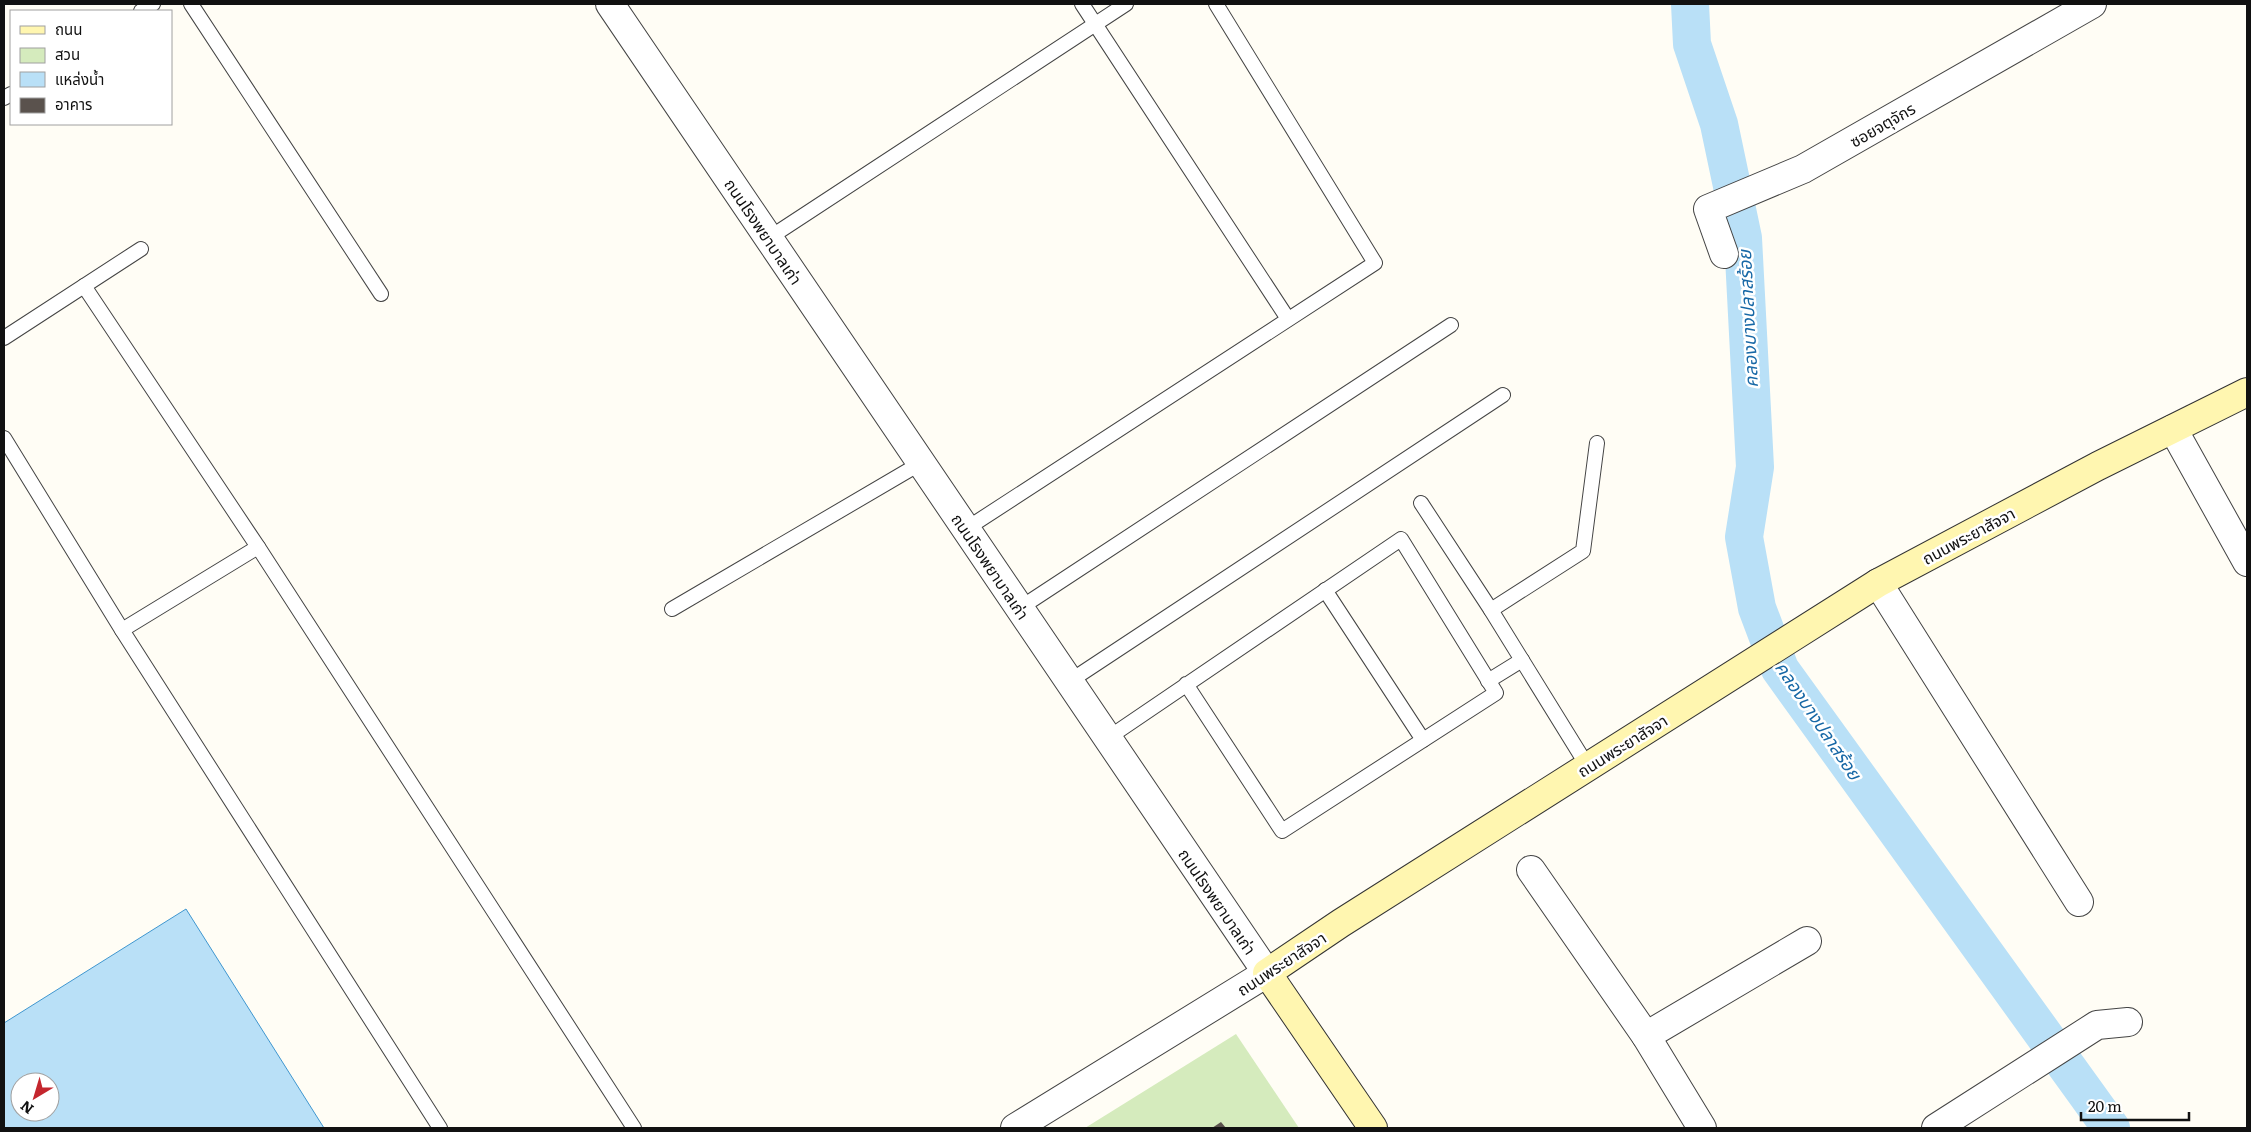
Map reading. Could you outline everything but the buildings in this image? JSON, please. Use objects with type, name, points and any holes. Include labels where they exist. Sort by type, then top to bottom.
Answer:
[{"type":"main road","name":"ถนนพระยาสัจจา","points":[[1267,973],[1341,923],[1878,583],[2098,466],[2247,392]]},
{"type":"main road","name":"ถนนโรงพยาบาลเก่า","points":[[1267,973],[1372,1128]]},
{"type":"street","name":"ถนนโรงพยาบาลเก่า","points":[[610,4],[1267,973]]},
{"type":"street","name":"ซอยจตุจักร","points":[[1724,254],[1708,209],[1803,169],[2092,4]]},
{"type":"street","points":[[2172,429],[2247,562]]},
{"type":"street","points":[[1878,583],[2079,902]]},
{"type":"street","points":[[1531,870],[1646,1036],[1702,1128]]},
{"type":"street","points":[[1646,1036],[1807,941]]},
{"type":"street","name":"ถนนพระยาสัจจา","points":[[1015,1128],[1267,973]]},
{"type":"street","points":[[1946,1125],[2097,1025],[2128,1022]]},
{"type":"lane","points":[[191,4],[381,294]]},
{"type":"lane","points":[[1082,4],[1288,319]]},
{"type":"lane","points":[[769,238],[1126,4]]},
{"type":"lane","points":[[966,529],[1375,263],[1216,4]]},
{"type":"lane","points":[[4,338],[141,249]]},
{"type":"lane","points":[[84,286],[258,547],[634,1128]]},
{"type":"lane","points":[[1020,608],[1451,325]]},
{"type":"lane","points":[[1070,681],[1503,395]]},
{"type":"lane","points":[[4,438],[122,630],[440,1128]]},
{"type":"lane","points":[[1491,610],[1583,551],[1597,443]]},
{"type":"lane","points":[[672,609],[921,463]]},
{"type":"lane","points":[[1421,503],[1491,610],[1588,767]]},
{"type":"lane","points":[[1108,738],[1186,684],[1401,539],[1496,693],[1282,831],[1186,684]]},
{"type":"lane","points":[[122,630],[258,547]]},
{"type":"lane","points":[[1325,590],[1423,740]]},
{"type":"lane","points":[[1488,681],[1522,660]]},
{"type":"green space","points":[[1236,1034],[1299,1128],[1085,1128]]},
{"type":"water","points":[[186,909],[324,1128],[4,1128],[4,1023]]},
{"type":"waterway","name":"คลองบางปลาสร้อย","points":[[1690,4],[1692,44],[1719,124],[1743,238],[1755,467],[1744,537],[1757,608],[1780,669],[2111,1128]]}]
